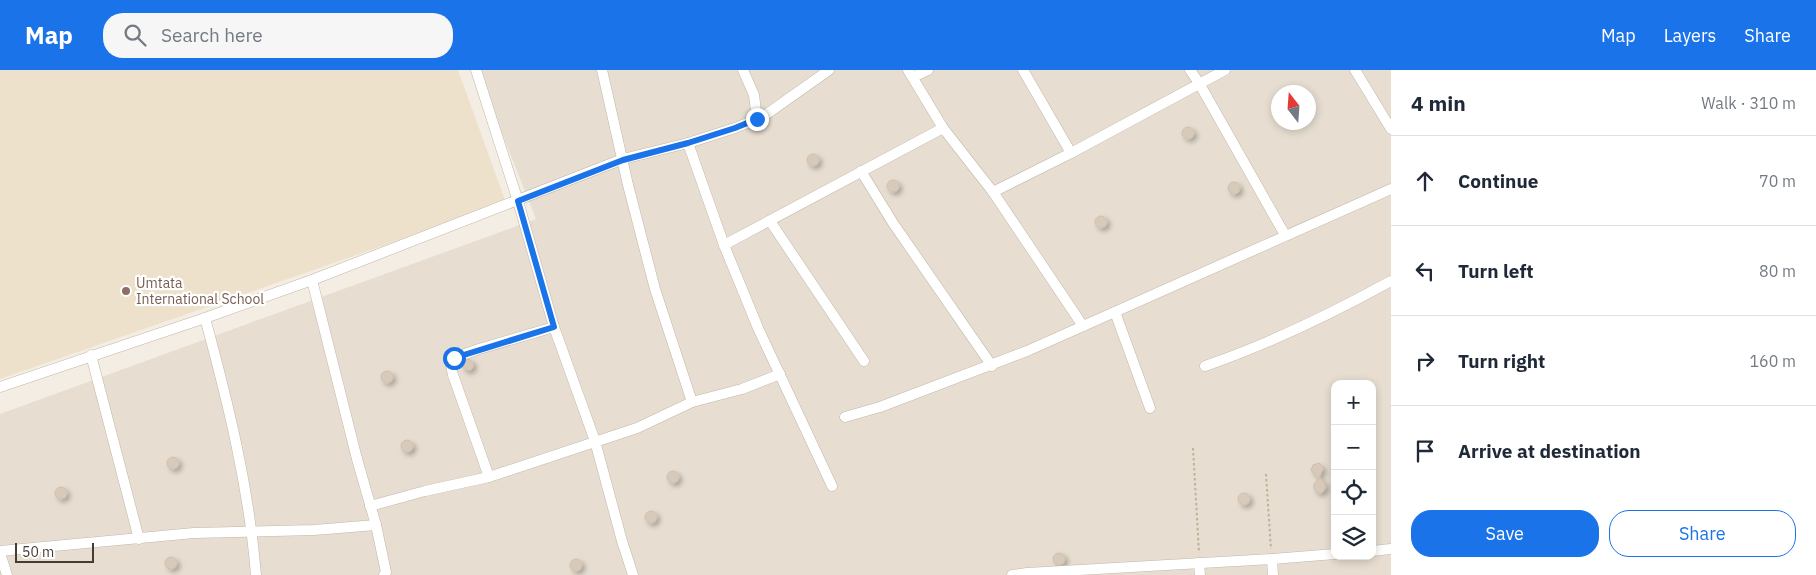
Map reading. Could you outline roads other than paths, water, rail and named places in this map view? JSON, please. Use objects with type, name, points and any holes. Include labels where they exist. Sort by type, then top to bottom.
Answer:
[{"type":"street","points":[[476,70],[518,201],[554,327],[595,441],[633,575]]},
{"type":"street","points":[[602,70],[655,290],[692,402]]},
{"type":"street","points":[[743,70],[754,95],[757,119]]},
{"type":"street","points":[[0,387],[312,280],[623,160],[688,143],[735,128],[764,116],[829,70]]},
{"type":"street","points":[[928,70],[911,74],[943,128],[993,192],[1083,326]]},
{"type":"street","points":[[1023,70],[1071,153]]},
{"type":"street","points":[[1190,70],[1285,235]]},
{"type":"street","points":[[993,192],[1071,153],[1225,70]]},
{"type":"street","points":[[1355,70],[1391,128]]},
{"type":"street","points":[[724,245],[943,128]]},
{"type":"street","points":[[688,143],[724,245],[758,328],[832,486]]},
{"type":"street","points":[[861,171],[894,223],[992,366]]},
{"type":"street","points":[[845,417],[880,407],[992,366],[1391,189]]},
{"type":"street","points":[[770,221],[837,324],[864,361]]},
{"type":"street","points":[[312,280],[376,525],[386,572],[384,575]]},
{"type":"street","points":[[1205,366],[1303,326],[1391,281]]},
{"type":"street","points":[[1115,312],[1150,408]]},
{"type":"street","points":[[205,318],[228,407],[252,531],[256,575]]},
{"type":"street","points":[[489,477],[453,375],[450,361],[479,349],[554,327]]},
{"type":"street","points":[[92,356],[139,539]]},
{"type":"street","points":[[370,506],[425,491],[489,477],[637,428],[692,402],[742,389],[780,374]]},
{"type":"street","points":[[6,575],[0,552],[194,533],[314,530],[376,525]]},
{"type":"street","points":[[1376,551],[1391,549]]},
{"type":"street","points":[[1012,575],[1331,554]]},
{"type":"street","points":[[1272,559],[1273,575]]},
{"type":"street","points":[[1199,562],[1200,575]]},
{"type":"place","name":"Umtata International School","points":[[126,291]]}]
